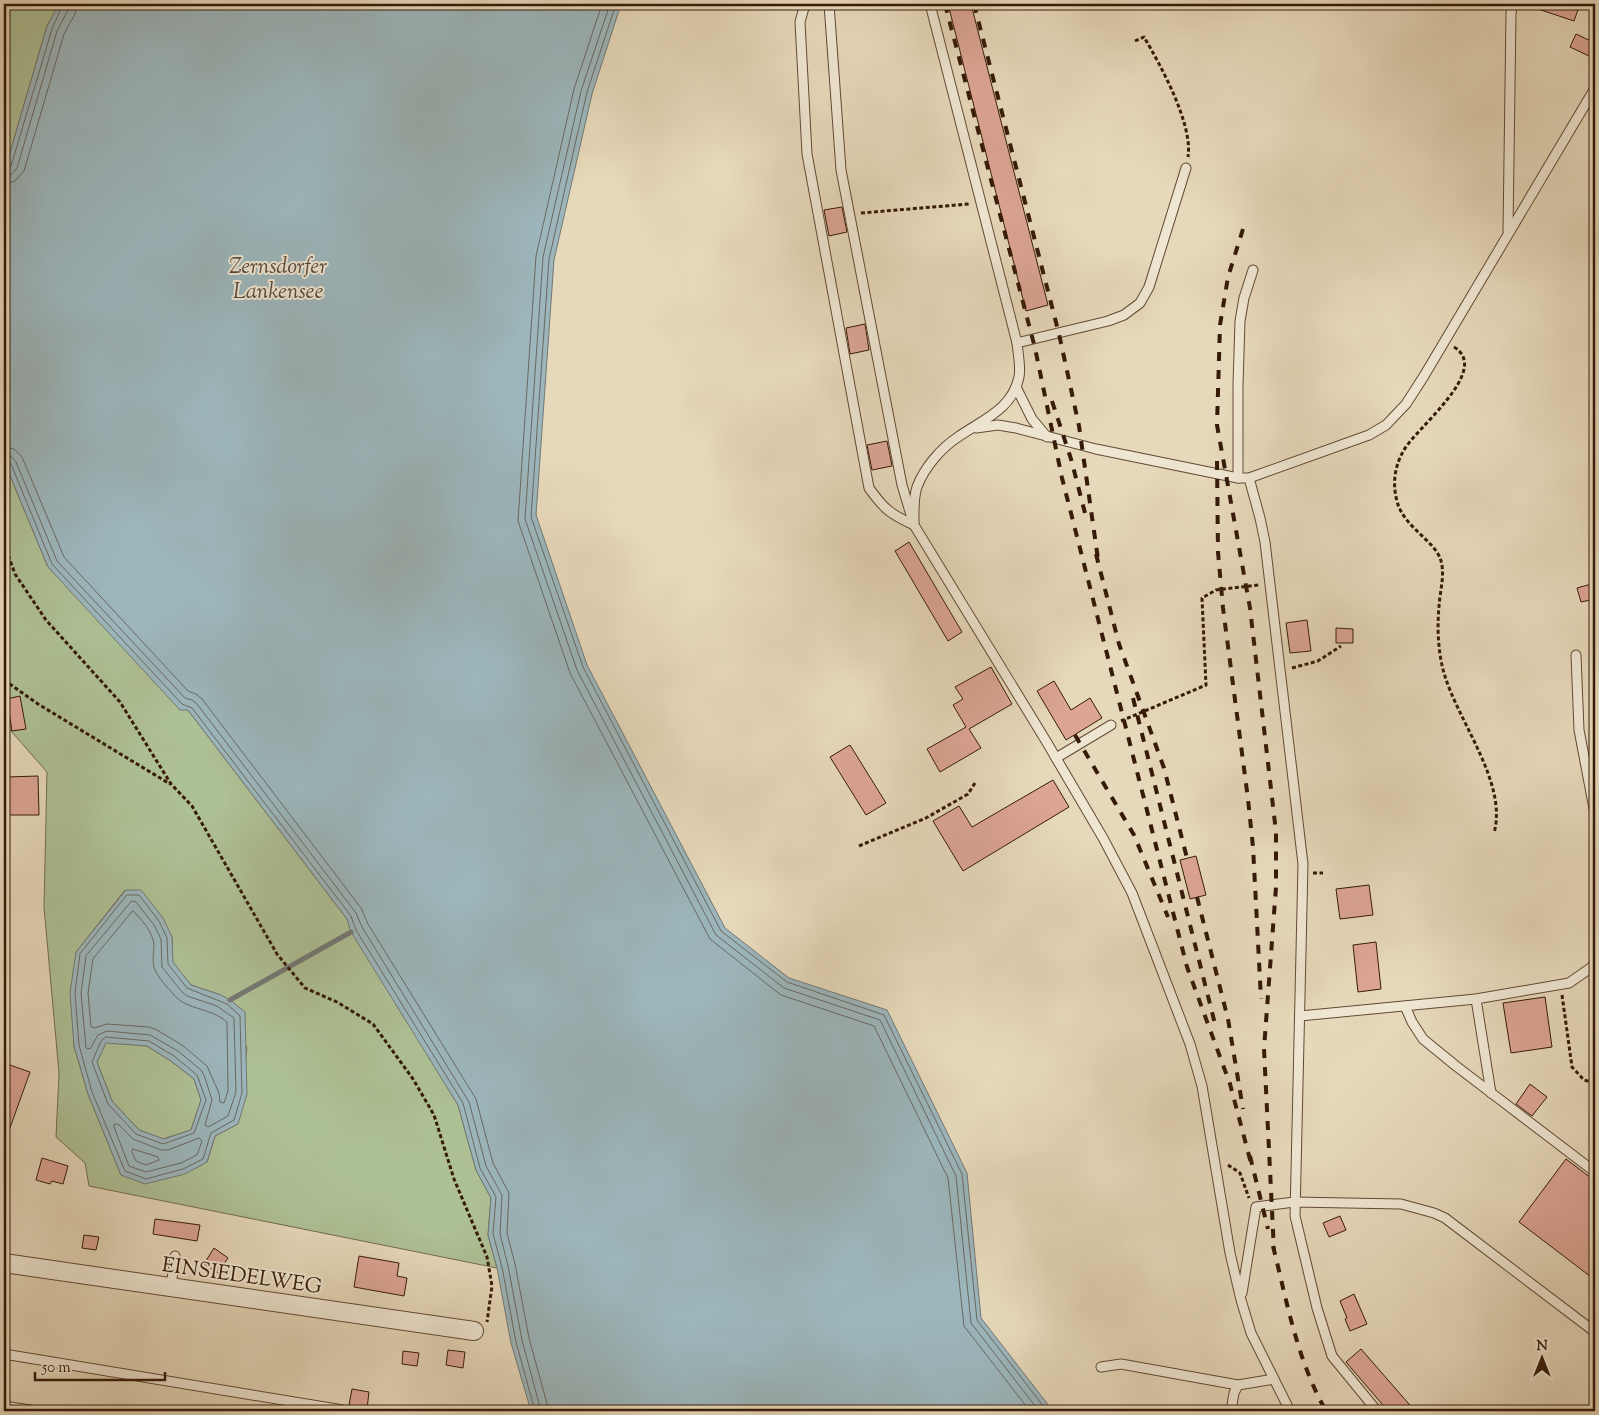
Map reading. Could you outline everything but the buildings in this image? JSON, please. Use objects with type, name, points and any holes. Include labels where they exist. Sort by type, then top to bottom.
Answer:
[{"type":"street","name":"EINSIEDELWEG","points":[[4,1263],[474,1331]]},
{"type":"lane","points":[[804,4],[800,22],[808,154],[870,488],[883,507],[894,516],[914,525]]},
{"type":"lane","points":[[829,4],[841,170],[902,485],[914,525],[1119,865],[1144,922],[1190,1044],[1202,1086],[1230,1253],[1241,1300],[1251,1333],[1290,1411]]},
{"type":"lane","points":[[914,525],[914,503],[917,487],[927,469],[941,451],[957,437],[974,428],[1005,405],[1016,388],[1019,376],[1017,343],[930,4]]},
{"type":"lane","points":[[1507,234],[1510,188],[1513,4]]},
{"type":"lane","points":[[974,428],[998,426],[1016,428],[1096,449],[1238,478],[1249,478],[1369,435],[1386,425],[1406,404],[1445,342],[1507,234],[1595,88]]},
{"type":"lane","points":[[1017,343],[1108,321],[1132,310],[1140,303],[1148,288],[1186,168]]},
{"type":"lane","points":[[1238,478],[1240,322],[1244,298],[1253,270]]},
{"type":"lane","points":[[1016,388],[1032,419],[1048,437]]},
{"type":"lane","points":[[1249,478],[1260,518],[1270,584],[1303,864],[1295,1216],[1317,1308],[1332,1356],[1378,1411]]},
{"type":"lane","points":[[1576,654],[1579,730],[1595,814]]},
{"type":"lane","points":[[1056,758],[1111,725]]},
{"type":"lane","points":[[1300,1016],[1476,999],[1569,983],[1592,967],[1595,961]]},
{"type":"lane","points":[[1476,999],[1491,1093]]},
{"type":"lane","points":[[1405,1006],[1412,1022],[1423,1039],[1595,1172]]},
{"type":"lane","points":[[1241,1300],[1256,1208],[1294,1202],[1400,1204],[1434,1213],[1445,1218],[1595,1332]]},
{"type":"lane","points":[[171,1287],[176,1256]]},
{"type":"lane","points":[[4,1354],[343,1410]]},
{"type":"lane","points":[[1101,1367],[1121,1364],[1238,1385],[1274,1379]]},
{"type":"lane","points":[[1231,1411],[1234,1393],[1238,1385]]},
{"type":"lane","points":[[4,1406],[37,1411]]},
{"type":"path","points":[[1135,40],[1144,37],[1166,78],[1182,117],[1187,131],[1189,148],[1186,168]]},
{"type":"path","points":[[849,214],[982,202]]},
{"type":"path","points":[[1445,342],[1461,352],[1466,363],[1463,375],[1453,392],[1405,448],[1398,463],[1394,479],[1397,502],[1410,525],[1435,550],[1441,560],[1442,574],[1438,637],[1444,673],[1458,710],[1492,782],[1497,821],[1494,833]]},
{"type":"path","points":[[4,544],[15,574],[46,620],[120,702],[171,784],[192,806],[277,954],[306,988],[337,1002],[373,1024],[413,1079],[434,1115],[454,1179],[487,1257],[492,1286],[486,1329],[474,1331]]},
{"type":"path","points":[[1111,725],[1206,685],[1202,598],[1216,590],[1270,584]]},
{"type":"path","points":[[1280,670],[1295,668],[1318,661],[1341,646]]},
{"type":"path","points":[[4,680],[38,704],[171,784]]},
{"type":"path","points":[[859,846],[926,818],[968,794],[975,783]]},
{"type":"path","points":[[1560,984],[1572,1067],[1584,1080],[1595,1083]]},
{"type":"path","points":[[1216,1161],[1230,1166],[1240,1173],[1249,1197],[1256,1208]]},
{"type":"green space","points":[[4,4],[59,4],[47,26],[4,173]]},
{"type":"green space","points":[[4,461],[48,567],[188,710],[347,919],[458,1105],[476,1170],[491,1198],[488,1235],[497,1268],[89,1186],[85,1163],[56,1137],[59,1073],[44,907],[47,772],[4,723]],"holes":[[[125,890],[172,937],[172,962],[191,985],[221,995],[247,1048],[238,1124],[215,1136],[207,1162],[121,1175],[88,1094],[74,1046],[76,952]]]},
{"type":"green space","points":[[106,1042],[147,1046],[171,1061],[194,1079],[201,1100],[191,1130],[163,1139],[139,1130],[112,1101],[97,1062]]},
{"type":"water","name":"Zernsdorfer Lankensee","points":[[59,4],[621,4],[592,94],[554,260],[536,515],[587,665],[725,928],[789,978],[887,1010],[967,1173],[981,1318],[1053,1411],[531,1411],[511,1343],[497,1268],[488,1235],[491,1198],[476,1170],[458,1105],[351,932],[347,919],[188,710],[180,710],[48,567],[4,461],[4,173],[47,26]]},
{"type":"water","points":[[126,890],[141,890],[163,918],[172,937],[173,962],[191,985],[221,995],[245,1012],[247,1094],[238,1124],[215,1136],[207,1162],[185,1174],[145,1184],[121,1175],[88,1094],[74,1046],[70,993],[76,952]],"holes":[[[106,1043],[147,1046],[171,1061],[194,1079],[201,1100],[191,1130],[164,1139],[139,1130],[112,1101],[97,1062]]]},
{"type":"waterway","points":[[230,1000],[351,932]]},
{"type":"railway","points":[[945,4],[1035,348],[1062,478],[1187,967],[1230,1084],[1251,1163]]},
{"type":"railway","points":[[974,4],[1059,334],[1079,426],[1098,559]]},
{"type":"railway","points":[[1243,229],[1228,277],[1220,325],[1217,425],[1250,608],[1276,832],[1276,887],[1264,1049],[1274,1251]]},
{"type":"railway","points":[[1052,401],[1071,459],[1085,513]]},
{"type":"railway","points":[[1217,461],[1218,552],[1223,608],[1253,847],[1261,999]]},
{"type":"railway","points":[[1096,554],[1119,644],[1164,768],[1187,858]]},
{"type":"railway","points":[[1133,698],[1216,1028]]},
{"type":"railway","points":[[1075,735],[1134,835],[1168,917]]},
{"type":"railway","points":[[1197,897],[1228,1019],[1243,1109]]},
{"type":"railway","points":[[1250,1156],[1268,1229]]},
{"type":"railway","points":[[1273,1246],[1300,1351],[1307,1372],[1326,1411]]}]
